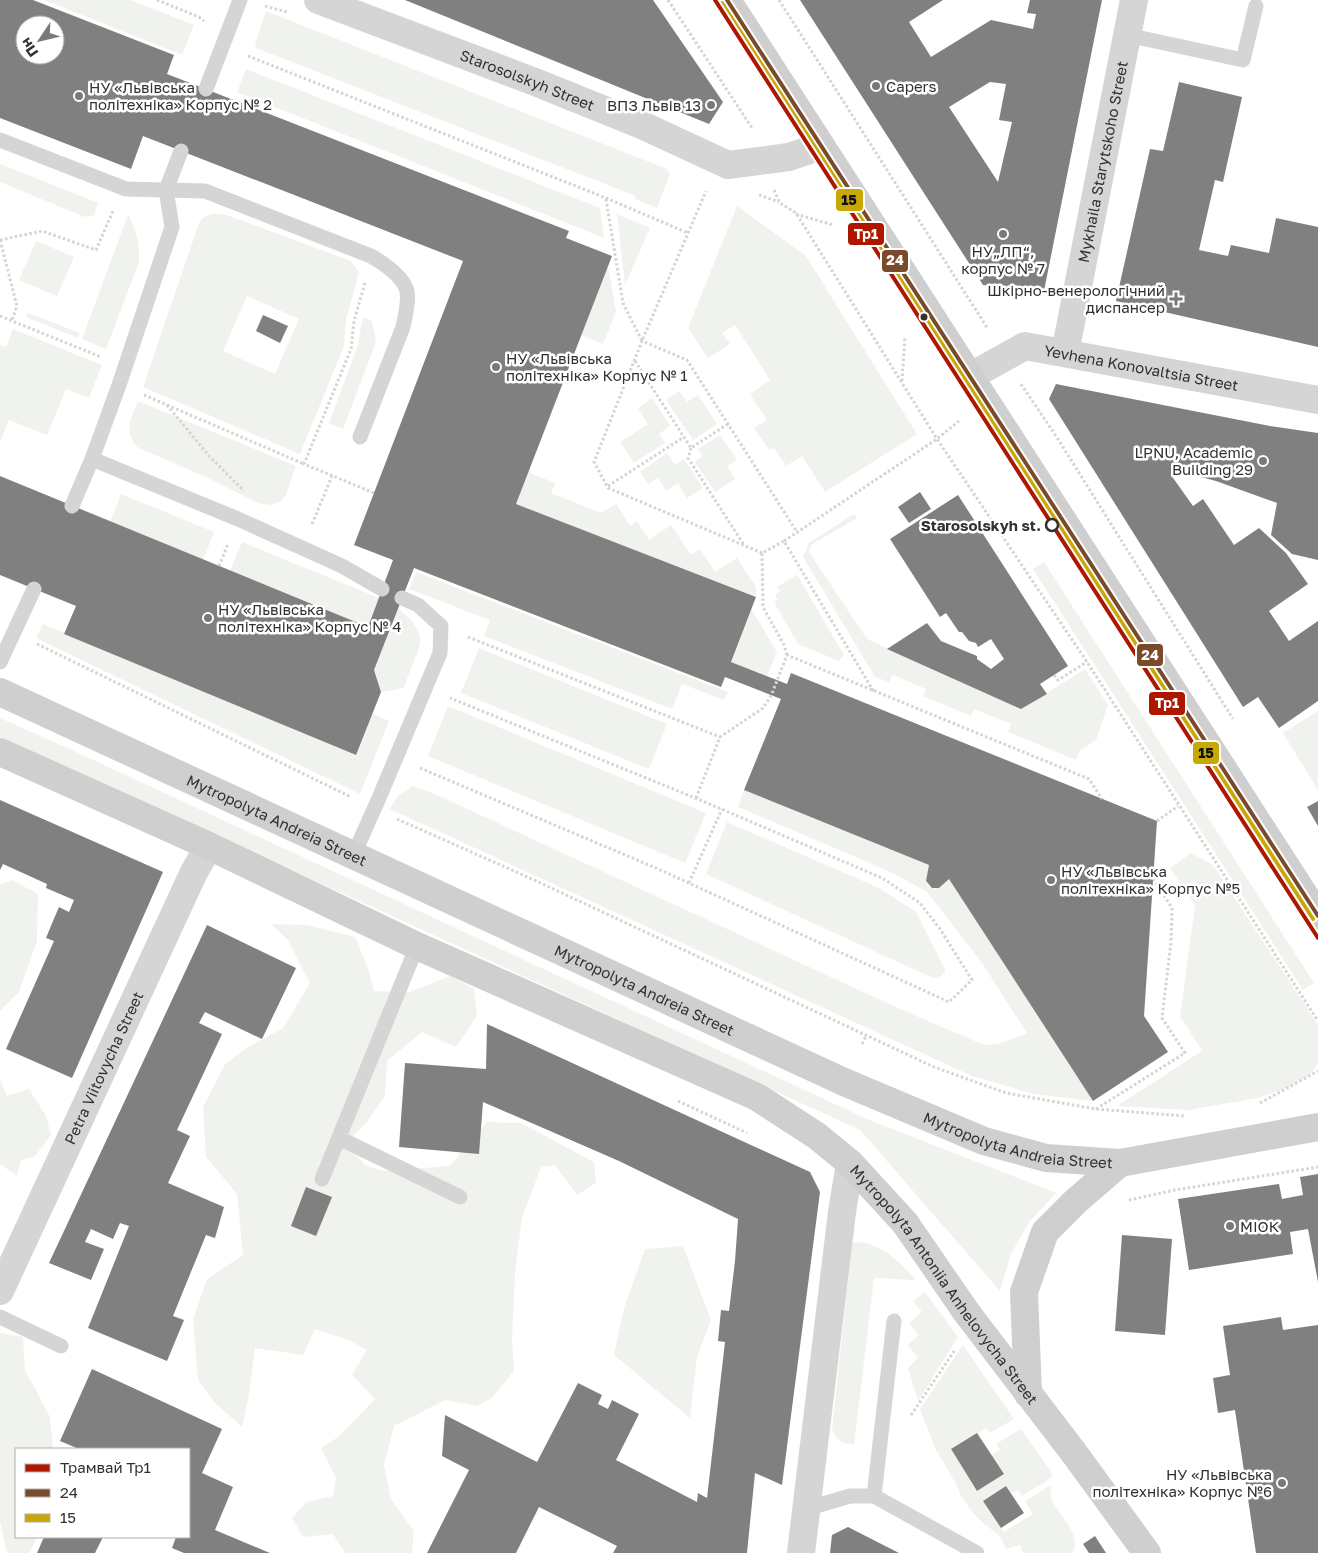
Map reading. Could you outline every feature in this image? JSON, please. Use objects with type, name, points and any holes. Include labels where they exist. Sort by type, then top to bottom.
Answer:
[{"type":"street","name":"Starosolskyh Street","points":[[318,0],[535,82],[644,126],[728,165],[789,157],[821,146]]},
{"type":"street","points":[[727,0],[1318,916]]},
{"type":"street","name":"Mykhaila Starytskoho Street","points":[[1065,353],[1134,0]]},
{"type":"street","name":"Yevhena Konovaltsia Street","points":[[971,376],[1025,346],[1318,400]]},
{"type":"street","name":"Mytropolyta Andreia Street","points":[[0,692],[844,1082],[984,1141],[1046,1158],[1120,1163],[1318,1127]]},
{"type":"street","points":[[0,752],[209,846],[417,946],[757,1097],[817,1136],[850,1163]]},
{"type":"street","name":"Petra Viitovycha Street","points":[[0,1291],[194,872],[209,846]]},
{"type":"street","name":"Mytropolyta Antoniia Anhelovycha Street","points":[[850,1163],[906,1223],[967,1313],[1074,1453],[1147,1553]]},
{"type":"street","name":"Mytropolyta Antoniia Anhelovycha Street","points":[[801,1553],[842,1212],[850,1163]]},
{"type":"street","points":[[1028,1394],[1024,1292],[1045,1232],[1076,1201],[1120,1163]]},
{"type":"lane","points":[[206,89],[240,0]]},
{"type":"lane","points":[[1127,35],[1243,60],[1256,6]]},
{"type":"lane","points":[[0,140],[126,189],[205,191],[372,256],[391,268],[406,288],[405,318],[360,437]]},
{"type":"lane","points":[[72,506],[92,459],[119,385],[172,228],[166,190],[181,151]]},
{"type":"lane","points":[[92,459],[238,519],[342,566],[382,589]]},
{"type":"lane","points":[[0,662],[34,589]]},
{"type":"lane","points":[[354,854],[440,653],[440,626],[418,605],[402,598]]},
{"type":"lane","points":[[322,1178],[417,946]]},
{"type":"lane","points":[[339,1138],[460,1197]]},
{"type":"lane","points":[[0,1317],[61,1346]]},
{"type":"lane","points":[[874,1496],[894,1321]]},
{"type":"lane","points":[[806,1509],[850,1496],[874,1496],[977,1553]]},
{"type":"path","points":[[157,0],[199,17],[249,58],[606,198],[688,233]]},
{"type":"path","points":[[668,0],[754,133]]},
{"type":"path","points":[[779,0],[988,329]]},
{"type":"path","points":[[707,188],[642,341],[594,462],[608,488],[762,554]]},
{"type":"path","points":[[774,189],[780,202],[796,213],[841,228]]},
{"type":"path","points":[[606,198],[623,303],[642,341],[687,360],[797,532]]},
{"type":"path","points":[[12,320],[17,306],[0,240],[42,231],[96,250],[113,209]]},
{"type":"path","points":[[796,213],[937,439],[1087,662],[1318,1021]]},
{"type":"path","points":[[304,464],[351,349],[354,321],[357,314]]},
{"type":"path","points":[[0,316],[92,354]]},
{"type":"path","points":[[902,382],[906,328]]},
{"type":"path","points":[[635,361],[691,448]]},
{"type":"path","points":[[1019,381],[1061,444],[1235,722]]},
{"type":"path","points":[[119,385],[374,493]]},
{"type":"path","points":[[167,405],[209,456],[249,496]]},
{"type":"path","points":[[762,554],[937,439],[962,419]]},
{"type":"path","points":[[728,424],[691,448],[688,458],[745,546]]},
{"type":"path","points":[[608,486],[684,437]]},
{"type":"path","points":[[302,549],[332,476]]},
{"type":"path","points":[[784,541],[874,692]]},
{"type":"path","points":[[696,798],[720,737],[763,708],[770,696],[786,655],[784,645],[764,607],[762,554]]},
{"type":"path","points":[[440,626],[720,737]]},
{"type":"path","points":[[36,644],[375,808],[532,879],[934,1067],[1006,1093],[1096,1109],[1183,1116],[1193,1114]]},
{"type":"path","points":[[786,655],[1089,779],[1102,799]]},
{"type":"path","points":[[1054,675],[1058,680],[1087,662]]},
{"type":"path","points":[[396,758],[689,882],[949,1002],[972,980],[940,929],[920,903],[882,878],[696,798],[426,688]]},
{"type":"path","points":[[1156,821],[1178,806]]},
{"type":"path","points":[[689,882],[722,809]]},
{"type":"path","points":[[1096,1109],[1185,1053],[1162,1018],[1171,942],[1172,908],[1153,878]]},
{"type":"path","points":[[862,1044],[866,1036]]},
{"type":"path","points":[[1251,1104],[1260,1103],[1318,1071]]},
{"type":"path","points":[[676,1100],[754,1136]]},
{"type":"path","points":[[1123,1204],[1130,1200],[1175,1190],[1318,1167]]},
{"type":"path","points":[[879,1454],[919,1405],[960,1342]]},
{"type":"shaded area","points":[[44,0],[131,0],[194,25],[182,55]]},
{"type":"shaded area","points":[[266,11],[667,169],[670,174],[657,208],[635,199],[636,196],[256,48],[255,45]]},
{"type":"shaded area","points":[[246,69],[600,208],[604,238],[237,92]]},
{"type":"shaded area","points":[[0,164],[98,203],[94,215],[85,217],[0,182]]},
{"type":"shaded area","points":[[737,206],[806,256],[917,434],[825,492],[802,456],[786,466],[774,448],[769,450],[754,428],[767,420],[750,394],[770,380],[735,325],[722,333],[730,344],[708,358],[688,328]]},
{"type":"shaded area","points":[[213,214],[224,214],[351,261],[359,272],[346,320],[344,346],[300,454],[143,387],[199,223],[203,217]],"holes":[[[247,296],[299,319],[275,374],[223,351]]]},
{"type":"shaded area","points":[[617,214],[650,228],[625,285]]},
{"type":"shaded area","points":[[128,215],[137,238],[139,262],[106,349],[82,339]]},
{"type":"shaded area","points":[[36,241],[74,257],[57,296],[19,280]]},
{"type":"shaded area","points":[[608,265],[616,312],[603,344],[581,335]]},
{"type":"shaded area","points":[[28,313],[80,333],[78,338],[26,317]]},
{"type":"shaded area","points":[[363,317],[372,321],[376,342],[343,429],[329,423],[357,348]]},
{"type":"shaded area","points":[[13,329],[102,365],[89,398],[66,389],[47,435],[9,420],[0,442],[0,345],[6,347]]},
{"type":"shaded area","points":[[679,391],[687,402],[698,395],[717,424],[693,440],[666,400]]},
{"type":"shaded area","points":[[652,398],[670,426],[659,434],[665,443],[634,463],[620,442],[648,424],[638,408]]},
{"type":"shaded area","points":[[138,401],[296,466],[286,495],[281,501],[271,505],[258,503],[210,479],[137,447],[129,430]]},
{"type":"shaded area","points":[[720,435],[737,460],[727,466],[735,479],[715,492],[695,462],[703,456],[698,449]]},
{"type":"shaded area","points":[[667,453],[675,465],[684,459],[703,488],[687,498],[678,483],[666,491],[658,478],[648,484],[640,472]]},
{"type":"shaded area","points":[[528,472],[555,483],[551,493],[601,513],[616,504],[630,526],[637,521],[649,540],[671,525],[691,555],[700,549],[715,572],[737,558],[756,587],[756,597],[516,504]]},
{"type":"shaded area","points":[[121,494],[214,532],[203,560],[110,522]]},
{"type":"shaded area","points":[[854,514],[857,518],[811,545],[809,552],[867,639],[1021,709],[1085,669],[1108,705],[1096,740],[1080,750],[1076,760],[1008,732],[1011,724],[974,709],[971,716],[923,696],[926,689],[893,675],[889,682],[875,677],[803,557],[809,543]]},
{"type":"shaded area","points":[[242,542],[379,598],[368,627],[230,571]]},
{"type":"shaded area","points":[[1044,562],[1314,983],[1303,990],[1033,569]]},
{"type":"shaded area","points":[[416,572],[728,692],[724,700],[682,684],[672,709],[484,636],[490,620],[409,589]]},
{"type":"shaded area","points":[[797,575],[844,655],[839,661],[798,644],[774,602],[777,600],[775,595],[780,591],[777,587]]},
{"type":"shaded area","points":[[398,609],[416,627],[420,642],[404,688],[381,692],[374,670]]},
{"type":"shaded area","points":[[751,609],[777,652],[767,676],[731,662]]},
{"type":"shaded area","points":[[43,624],[355,755],[372,713],[389,721],[360,794],[36,638]]},
{"type":"shaded area","points":[[479,648],[667,724],[649,769],[461,693]]},
{"type":"shaded area","points":[[448,706],[706,813],[685,863],[428,756]]},
{"type":"shaded area","points":[[1318,711],[1318,790],[1283,733]]},
{"type":"shaded area","points":[[0,718],[867,1119],[1056,1193],[1030,1221],[1011,1254],[1000,1291],[860,1130],[0,737]]},
{"type":"shaded area","points":[[413,786],[435,794],[900,1009],[984,1045],[998,1044],[1027,1033],[980,960],[927,892],[870,863],[738,807],[744,790],[929,865],[926,881],[928,886],[936,889],[939,888],[949,879],[1093,1101],[1033,1094],[972,1076],[390,809],[398,796]]},
{"type":"shaded area","points":[[727,822],[879,888],[916,912],[945,969],[945,973],[933,978],[706,874]]},
{"type":"shaded area","points":[[1191,853],[1213,865],[1318,1025],[1318,1063],[1309,1076],[1286,1088],[1258,1098],[1188,1110],[1117,1106],[1202,1051],[1180,1016],[1195,906],[1170,868]]},
{"type":"shaded area","points":[[12,880],[38,894],[37,941],[19,992],[0,1011],[0,885]]},
{"type":"shaded area","points":[[271,924],[307,925],[355,937],[368,968],[374,991],[410,992],[450,976],[474,989],[477,1016],[456,1047],[422,1032],[387,1061],[385,1096],[367,1122],[346,1144],[365,1165],[384,1171],[450,1166],[487,1122],[521,1123],[594,1162],[596,1183],[577,1195],[555,1165],[541,1167],[522,1218],[515,1272],[512,1339],[514,1371],[492,1398],[477,1406],[445,1400],[394,1426],[384,1465],[391,1499],[414,1531],[412,1553],[345,1553],[333,1534],[303,1537],[292,1518],[306,1502],[333,1496],[336,1478],[321,1448],[338,1437],[375,1399],[352,1375],[367,1350],[348,1340],[315,1329],[303,1355],[255,1348],[248,1400],[242,1427],[214,1402],[198,1380],[193,1319],[207,1279],[243,1255],[237,1194],[206,1157],[203,1107],[225,1064],[248,1047],[283,1028],[310,983],[287,939]]},
{"type":"shaded area","points":[[0,1080],[7,1096],[29,1089],[46,1116],[51,1135],[35,1156],[21,1160],[17,1176],[0,1164]]},
{"type":"shaded area","points":[[864,1242],[881,1249],[893,1257],[916,1280],[874,1278],[854,1445],[840,1441],[832,1429],[852,1243]]},
{"type":"shaded area","points":[[683,1246],[711,1320],[697,1357],[690,1418],[614,1355],[624,1308],[645,1249]]},
{"type":"shaded area","points":[[925,1292],[958,1337],[918,1401],[908,1368],[918,1358],[908,1345],[919,1335],[909,1323],[922,1312],[913,1301]]},
{"type":"shaded area","points":[[0,1333],[23,1337],[25,1370],[50,1417],[53,1448],[15,1448],[15,1538],[36,1538],[29,1553],[7,1553],[0,1522]]},
{"type":"shaded area","points":[[963,1345],[1014,1419],[990,1433],[986,1428],[951,1450],[977,1491],[1003,1474],[991,1455],[1000,1449],[996,1444],[1021,1429],[1052,1473],[1051,1478],[1022,1496],[1018,1490],[1012,1493],[1006,1486],[983,1501],[1004,1532],[1033,1514],[1025,1501],[1051,1485],[1051,1496],[1054,1503],[1072,1531],[1075,1546],[1072,1553],[1023,1553],[1020,1545],[1006,1549],[999,1535],[972,1512],[961,1496],[935,1448],[920,1409]]},
{"type":"building","points":[[0,0],[33,0],[174,55],[167,74],[569,231],[566,238],[612,256],[516,504],[756,597],[731,662],[787,684],[791,673],[1157,821],[1144,1016],[1168,1052],[1093,1101],[949,879],[939,888],[932,888],[926,881],[929,865],[744,790],[781,699],[725,677],[721,687],[414,568],[374,670],[381,692],[356,755],[64,634],[76,606],[0,575],[0,476],[368,627],[393,560],[354,545],[463,261],[143,136],[131,169],[0,118]]},
{"type":"building","points":[[405,0],[653,0],[723,102],[709,124]]},
{"type":"building","points":[[800,0],[943,0],[909,22],[931,57],[991,20],[1033,29],[1036,14],[1027,13],[1030,0],[1102,0],[1044,291],[983,285]],"holes":[[[990,82],[1006,84],[999,120],[1012,122],[998,182],[949,107]]]},
{"type":"building","points":[[1179,82],[1242,97],[1223,182],[1215,180],[1199,250],[1228,256],[1231,245],[1269,253],[1276,218],[1318,227],[1318,347],[1116,301],[1150,149],[1163,151]]},
{"type":"building","points":[[263,315],[288,326],[280,343],[256,331]]},
{"type":"building","points":[[1056,384],[1270,426],[1318,433],[1318,560],[1292,554],[1271,535],[1277,503],[1216,481],[1182,472],[1171,475],[1193,506],[1203,499],[1234,545],[1259,528],[1286,553],[1308,584],[1269,611],[1289,641],[1318,621],[1318,701],[1279,728],[1258,697],[1243,707],[1049,399]]},
{"type":"building","points":[[920,492],[931,509],[909,523],[898,507]]},
{"type":"building","points":[[958,495],[1068,666],[1040,684],[1047,694],[1021,709],[887,649],[927,623],[941,641],[977,656],[977,659],[991,669],[1004,659],[991,639],[978,647],[976,643],[969,641],[962,632],[959,632],[946,613],[940,617],[890,539]]},
{"type":"building","points":[[0,800],[163,872],[72,1078],[6,1049],[54,941],[46,938],[59,907],[69,912],[74,900],[46,888],[47,884],[3,864],[0,870]]},
{"type":"building","points":[[1318,801],[1318,826],[1307,807]]},
{"type":"building","points":[[207,925],[296,968],[262,1039],[205,1012],[199,1023],[222,1034],[177,1130],[190,1136],[168,1183],[224,1207],[215,1238],[206,1235],[173,1316],[184,1320],[167,1361],[88,1328],[129,1226],[120,1223],[113,1239],[91,1229],[85,1242],[104,1249],[91,1280],[49,1263]]},
{"type":"building","points":[[487,1024],[810,1172],[820,1192],[782,1485],[755,1473],[747,1553],[613,1553],[617,1546],[539,1507],[516,1553],[427,1553],[469,1470],[442,1456],[445,1415],[537,1462],[578,1383],[602,1395],[598,1404],[608,1409],[612,1400],[639,1414],[616,1460],[697,1502],[698,1493],[707,1498],[725,1342],[718,1341],[721,1310],[729,1311],[735,1261],[738,1219],[619,1161],[483,1102],[479,1154],[399,1147],[405,1063],[486,1069]]},
{"type":"building","points":[[1318,1174],[1318,1282],[1308,1229],[1290,1232],[1293,1254],[1189,1270],[1178,1199],[1279,1184],[1282,1199],[1303,1195],[1300,1177]]},
{"type":"building","points":[[306,1187],[332,1197],[316,1236],[291,1226]]},
{"type":"building","points":[[1122,1235],[1172,1239],[1165,1335],[1115,1331]]},
{"type":"building","name":"НУ «Львівська політехніка» Корпус №6","points":[[1281,1317],[1283,1330],[1318,1325],[1318,1553],[1256,1553],[1235,1410],[1218,1413],[1213,1378],[1230,1375],[1223,1326]]},
{"type":"building","points":[[92,1369],[222,1429],[202,1473],[233,1487],[215,1530],[270,1553],[184,1553],[172,1548],[176,1538],[190,1538],[190,1448],[77,1448],[60,1441]]},
{"type":"building","points":[[977,1433],[1004,1474],[977,1491],[951,1449]]},
{"type":"building","points":[[1006,1486],[1024,1513],[1001,1528],[983,1501]]},
{"type":"building","points":[[848,1527],[899,1553],[830,1553],[832,1535]]},
{"type":"building","points":[[1095,1536],[1106,1553],[1089,1553],[1083,1544]]},
{"type":"building","points":[[44,1538],[102,1538],[95,1553],[37,1553]]},
{"type":"tram line","name":"Тр1","points":[[715,0],[1318,938]]},
{"type":"transit line","name":"24","points":[[727,0],[1318,916]]},
{"type":"transit line","name":"15","points":[[722,3],[1313,919]]},
{"type":"place","name":"Capers","points":[[876,86]]},
{"type":"place","name":"НУ «Львівська політехніка» Корпус № 2","points":[[79,96]]},
{"type":"place","name":"ВПЗ Львів 13","points":[[711,105]]},
{"type":"place","name":"НУ„ЛП“, корпус № 7","points":[[1003,234]]},
{"type":"place","name":"Шкірно-венерологічний диспансер","points":[[1176,299]]},
{"type":"place","name":"НУ «Львівська політехніка» Корпус № 1","points":[[496,367]]},
{"type":"place","name":"LPNU, Academic Building 29","points":[[1263,461]]},
{"type":"place","name":"Starosolskyh st.","points":[[1052,525]]},
{"type":"place","name":"НУ «Львівська політехніка» Корпус № 4","points":[[208,618]]},
{"type":"place","name":"НУ «Львівська політехніка» Корпус №5","points":[[1051,880]]},
{"type":"place","name":"МІОК","points":[[1230,1226]]},
{"type":"place","name":"НУ «Львівська політехніка» Корпус №6","points":[[1282,1483]]}]
